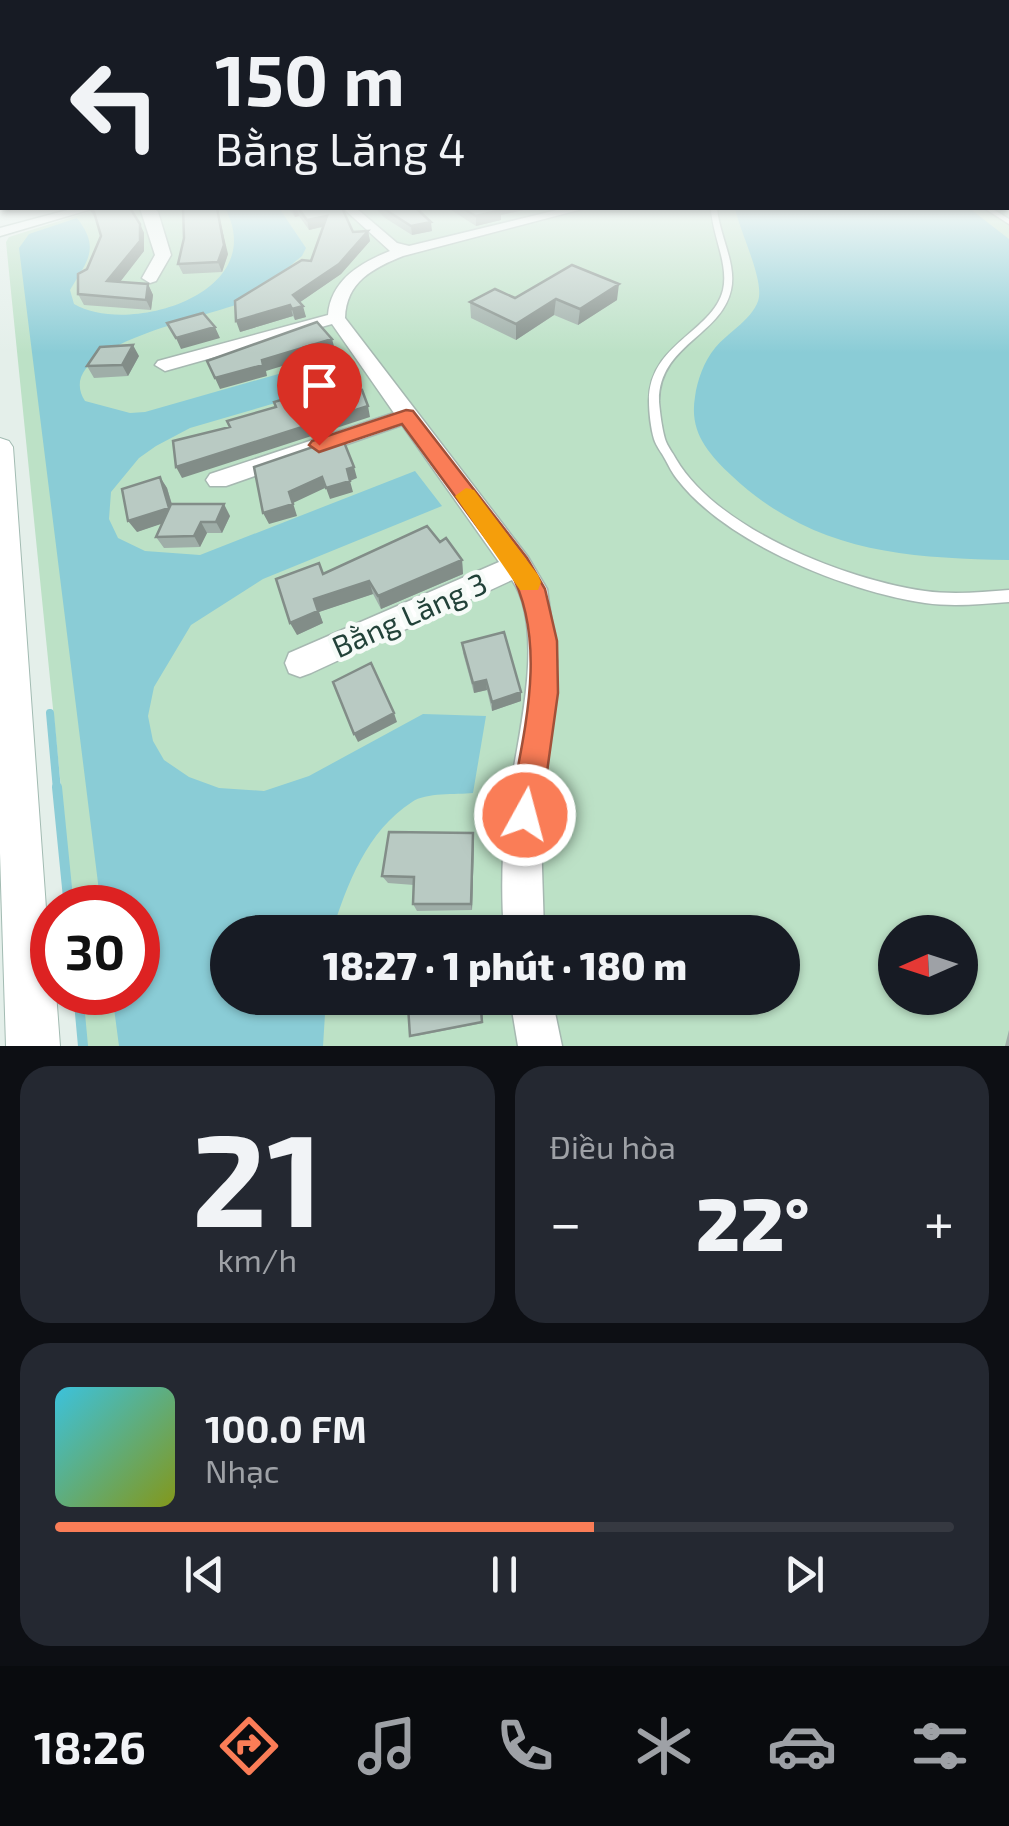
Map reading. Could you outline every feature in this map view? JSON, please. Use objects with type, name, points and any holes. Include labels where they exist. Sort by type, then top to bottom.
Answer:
[{"type":"main road","points":[[0,448],[34,1046]]},
{"type":"street","points":[[150,278],[163,255]]},
{"type":"street","points":[[391,255],[359,271],[344,286],[336,318],[519,564],[532,589],[543,641],[543,693],[528,782],[519,882],[522,915]]},
{"type":"street","points":[[165,365],[336,318]]},
{"type":"street","points":[[218,480],[406,416]]},
{"type":"street","name":"Bằng Lăng 3","points":[[300,663],[519,564]]},
{"type":"street","points":[[534,1015],[540,1046]]},
{"type":"lane","points":[[722,255],[727,292],[718,309],[665,358],[654,395],[654,418],[668,457],[708,502],[806,564],[885,589],[928,597],[1009,596]]},
{"type":"green space","points":[[7,255],[1009,255],[1009,1046],[87,1046],[84,1015],[160,1015],[160,885],[71,885]]},
{"type":"water","points":[[20,255],[89,255],[70,290],[74,304],[98,313],[127,315],[158,310],[187,300],[212,285],[230,255],[303,255],[247,300],[113,348],[91,363],[80,381],[85,401],[130,413],[145,412],[338,357],[354,380],[190,428],[156,446],[139,458],[111,492],[109,519],[118,538],[145,551],[200,555],[415,471],[442,506],[263,579],[191,625],[154,687],[148,716],[153,741],[164,760],[189,777],[219,788],[264,791],[309,776],[423,714],[486,716],[473,793],[425,797],[396,814],[361,860],[338,915],[210,915],[210,1015],[325,1015],[323,1046],[119,1046],[115,1015],[160,1015],[160,885],[98,885]]},
{"type":"water","points":[[750,255],[1009,255],[1009,560],[897,553],[828,535],[763,501],[708,450],[695,421],[699,378],[711,353],[757,304],[757,277]]},
{"type":"building","points":[[93,255],[129,255],[107,281],[148,284],[146,300],[78,294],[78,274],[87,269]]},
{"type":"building","points":[[180,255],[221,255],[218,262],[178,264]]},
{"type":"building","points":[[313,255],[347,255],[293,295],[303,306],[292,309],[290,305],[236,321],[235,301],[302,260],[311,261]]},
{"type":"building","points":[[572,265],[619,284],[580,309],[556,299],[516,324],[470,302],[495,289],[515,298]]},
{"type":"building","points":[[203,313],[215,327],[176,338],[167,323]]},
{"type":"building","points":[[317,322],[332,339],[215,378],[207,361]]},
{"type":"building","points":[[133,345],[122,365],[87,366],[100,347]]},
{"type":"building","points":[[354,383],[356,391],[362,390],[368,406],[176,467],[173,441],[230,427],[227,421],[276,407],[274,402],[298,395],[306,409],[341,399],[337,386]]},
{"type":"building","points":[[342,437],[354,467],[347,469],[350,481],[326,488],[322,477],[289,492],[293,504],[263,513],[254,467]]},
{"type":"building","points":[[160,477],[169,508],[128,521],[122,489]]},
{"type":"building","points":[[171,504],[224,504],[216,522],[201,522],[194,536],[156,537]]},
{"type":"building","points":[[427,526],[440,542],[446,538],[462,560],[378,596],[369,581],[314,599],[318,611],[290,623],[276,579],[319,563],[323,574]]},
{"type":"building","points":[[504,632],[521,692],[492,702],[486,680],[473,683],[462,643]]},
{"type":"building","points":[[371,663],[394,713],[354,734],[333,682]]},
{"type":"building","points":[[389,832],[473,833],[471,904],[413,904],[414,877],[382,876]]},
{"type":"building","points":[[409,1015],[481,1015],[482,1022],[410,1036]]},
{"type":"waterway","points":[[50,713],[57,790]]},
{"type":"waterway","points":[[57,787],[67,885]]},
{"type":"waterway","points":[[80,1015],[83,1046]]},
{"type":"slow traffic","points":[[466,496],[529,582]]},
{"type":"route","points":[[319,445],[406,416],[519,564],[532,589],[543,641],[543,693],[525,815]]}]
